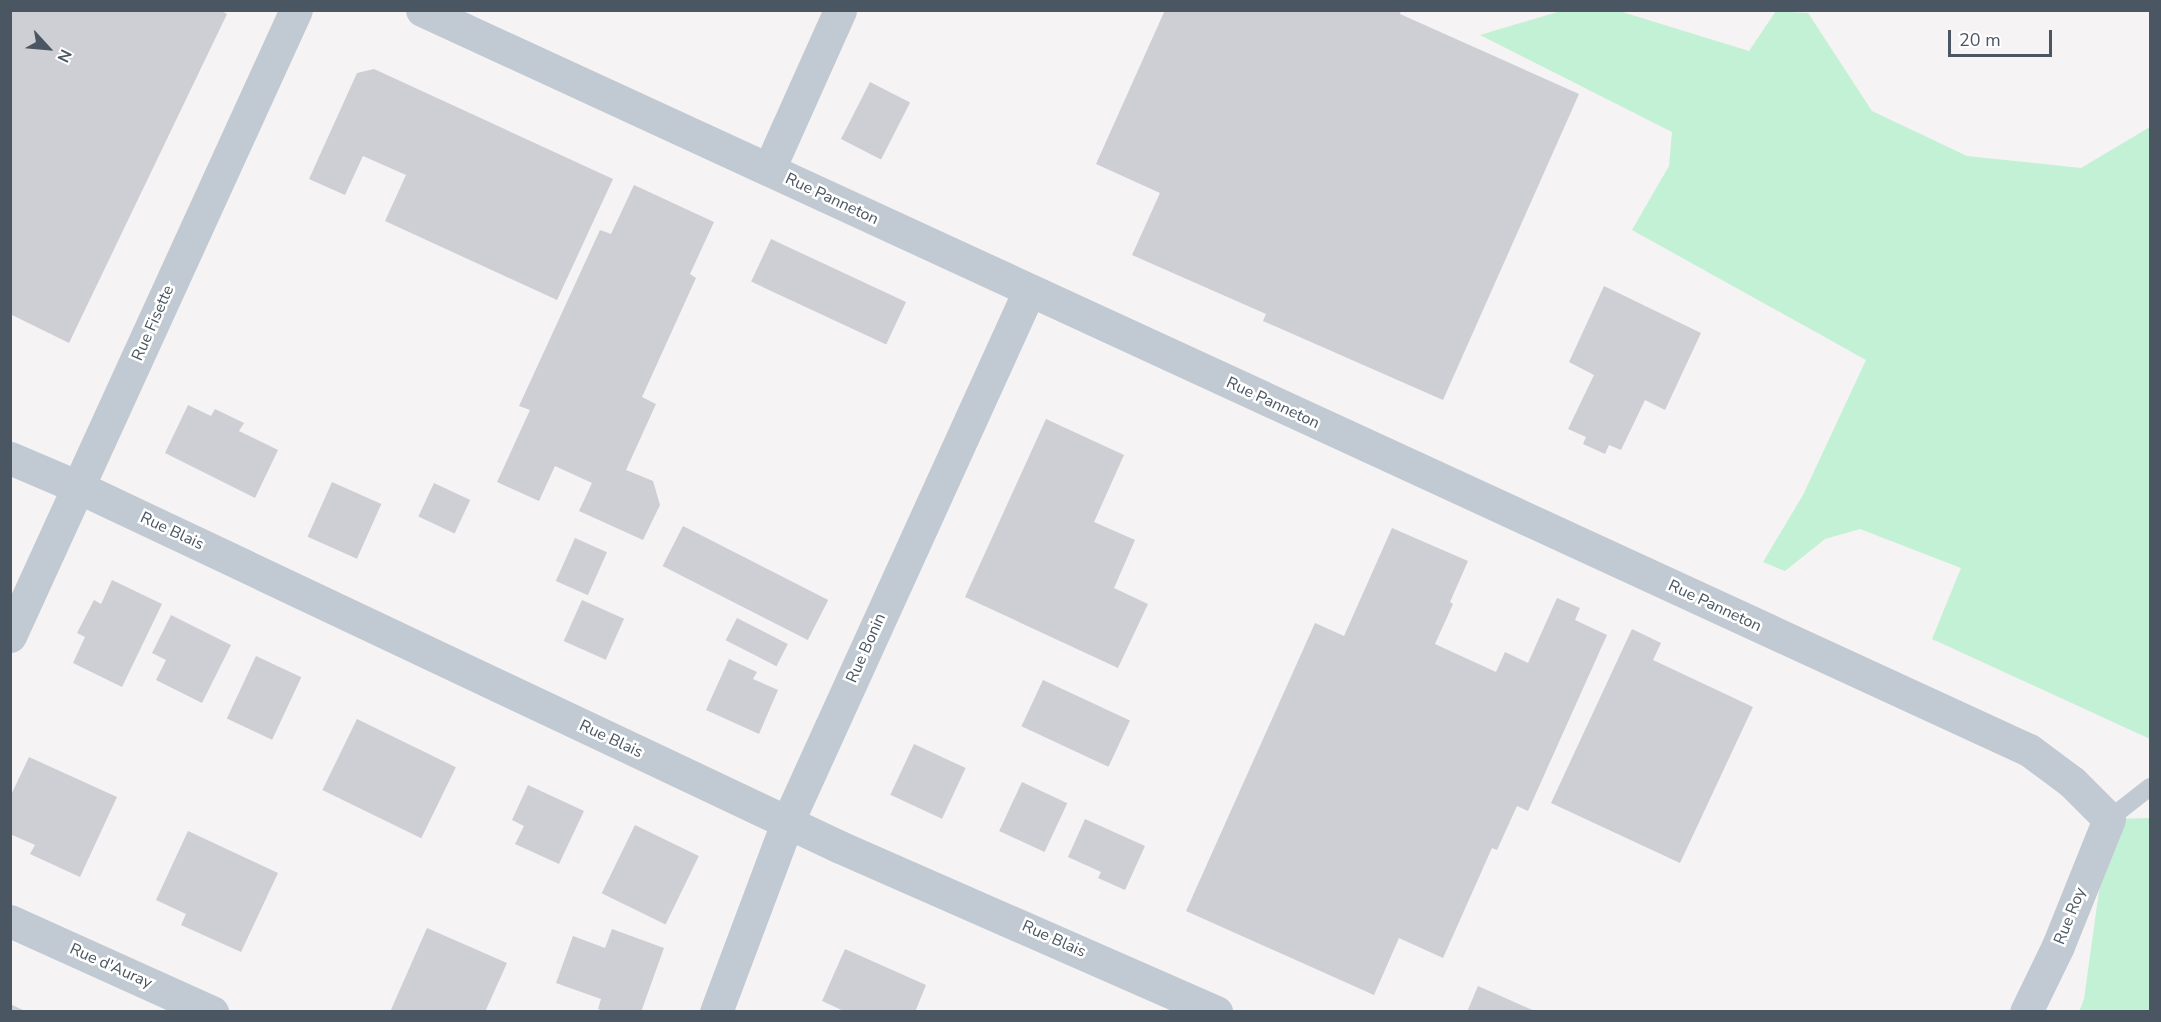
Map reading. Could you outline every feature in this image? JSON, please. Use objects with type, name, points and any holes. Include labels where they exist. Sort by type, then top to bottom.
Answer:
[{"type":"street","name":"Rue Fisette","points":[[10,636],[296,10]]},
{"type":"street","name":"Rue Panneton","points":[[422,10],[2029,750],[2072,782],[2109,819]]},
{"type":"street","points":[[769,169],[840,10]]},
{"type":"street","name":"Rue Bonin","points":[[716,1011],[788,823],[1029,291]]},
{"type":"street","name":"Rue Blais","points":[[10,458],[78,487],[788,823],[1216,1011]]},
{"type":"street","name":"Rue Roy","points":[[2026,1011],[2058,946],[2109,819]]},
{"type":"street","name":"Rue d'Auray","points":[[10,921],[212,1011]]},
{"type":"lane","points":[[2109,819],[2151,787]]},
{"type":"green space","points":[[1564,10],[1619,11],[1749,51],[1776,11],[1808,13],[1872,111],[1967,156],[2081,168],[2150,127],[2150,739],[1932,639],[1961,568],[1860,529],[1825,539],[1785,571],[1763,562],[1803,495],[1866,360],[1632,230],[1669,166],[1672,132],[1480,35]]},
{"type":"green space","points":[[2150,818],[2150,1011],[2079,1012],[2084,999],[2109,819]]},
{"type":"building","points":[[10,10],[220,10],[227,14],[69,343],[10,314]]},
{"type":"building","points":[[1165,10],[1401,10],[1400,14],[1579,94],[1443,400],[1263,321],[1266,314],[1132,255],[1160,193],[1096,164]]},
{"type":"building","points":[[374,69],[613,179],[557,300],[385,221],[406,175],[363,156],[345,195],[309,179],[357,73]]},
{"type":"building","points":[[870,82],[910,102],[881,159],[841,139]]},
{"type":"building","points":[[634,185],[714,222],[690,274],[696,278],[642,397],[656,404],[626,470],[653,481],[660,505],[643,540],[579,511],[592,483],[555,466],[539,501],[497,482],[530,410],[519,406],[600,230],[611,234]]},
{"type":"building","points":[[771,239],[906,302],[886,345],[751,282]]},
{"type":"building","points":[[1604,286],[1701,333],[1665,410],[1645,400],[1621,450],[1609,445],[1605,454],[1583,444],[1586,437],[1568,429],[1594,375],[1569,362]]},
{"type":"building","points":[[188,405],[211,416],[215,409],[244,423],[239,431],[278,450],[255,498],[165,453]]},
{"type":"building","points":[[1046,419],[1124,455],[1094,522],[1135,540],[1114,588],[1148,604],[1118,668],[965,597]]},
{"type":"building","points":[[332,482],[381,504],[357,559],[308,537]]},
{"type":"building","points":[[434,483],[470,500],[455,533],[418,517]]},
{"type":"building","points":[[683,526],[828,600],[808,640],[663,566]]},
{"type":"building","points":[[1392,528],[1468,561],[1450,602],[1453,604],[1435,644],[1496,672],[1505,652],[1528,663],[1557,598],[1580,608],[1575,620],[1607,635],[1528,811],[1517,806],[1497,850],[1492,848],[1443,958],[1399,938],[1374,995],[1186,911],[1315,623],[1344,636]]},
{"type":"building","points":[[575,538],[607,552],[588,595],[556,581]]},
{"type":"building","points":[[112,580],[162,604],[122,687],[73,663],[85,637],[77,633],[94,600],[101,604]]},
{"type":"building","points":[[582,600],[624,619],[606,660],[564,641]]},
{"type":"building","points":[[171,615],[231,645],[202,703],[156,680],[166,660],[152,653]]},
{"type":"building","points":[[737,618],[788,644],[776,666],[726,640]]},
{"type":"building","points":[[1632,629],[1661,643],[1653,660],[1753,707],[1680,863],[1551,803]]},
{"type":"building","points":[[256,656],[301,677],[272,740],[227,719]]},
{"type":"building","points":[[729,659],[757,672],[753,679],[778,690],[759,734],[706,710]]},
{"type":"building","points":[[1043,680],[1130,721],[1108,767],[1021,726]]},
{"type":"building","points":[[357,719],[456,767],[421,838],[322,790]]},
{"type":"building","points":[[914,744],[966,768],[942,819],[890,795]]},
{"type":"building","points":[[29,757],[117,797],[80,877],[30,854],[35,845],[10,834],[10,797]]},
{"type":"building","points":[[1022,782],[1067,803],[1044,852],[999,831]]},
{"type":"building","points":[[528,785],[584,811],[559,864],[515,844],[524,826],[512,820]]},
{"type":"building","points":[[1085,819],[1145,846],[1125,890],[1098,878],[1101,872],[1068,857]]},
{"type":"building","points":[[635,825],[699,856],[665,924],[602,893]]},
{"type":"building","points":[[188,831],[278,873],[241,952],[181,925],[186,914],[156,900]]},
{"type":"building","points":[[427,928],[507,963],[485,1012],[390,1012]]},
{"type":"building","points":[[612,929],[664,948],[641,1012],[606,1012],[598,1009],[601,999],[556,983],[573,936],[605,948]]},
{"type":"building","points":[[845,949],[926,985],[915,1012],[846,1012],[822,1001]]},
{"type":"building","points":[[1478,986],[1537,1012],[1467,1012]]},
{"type":"building","points":[[10,1004],[27,1012],[10,1012]]}]
